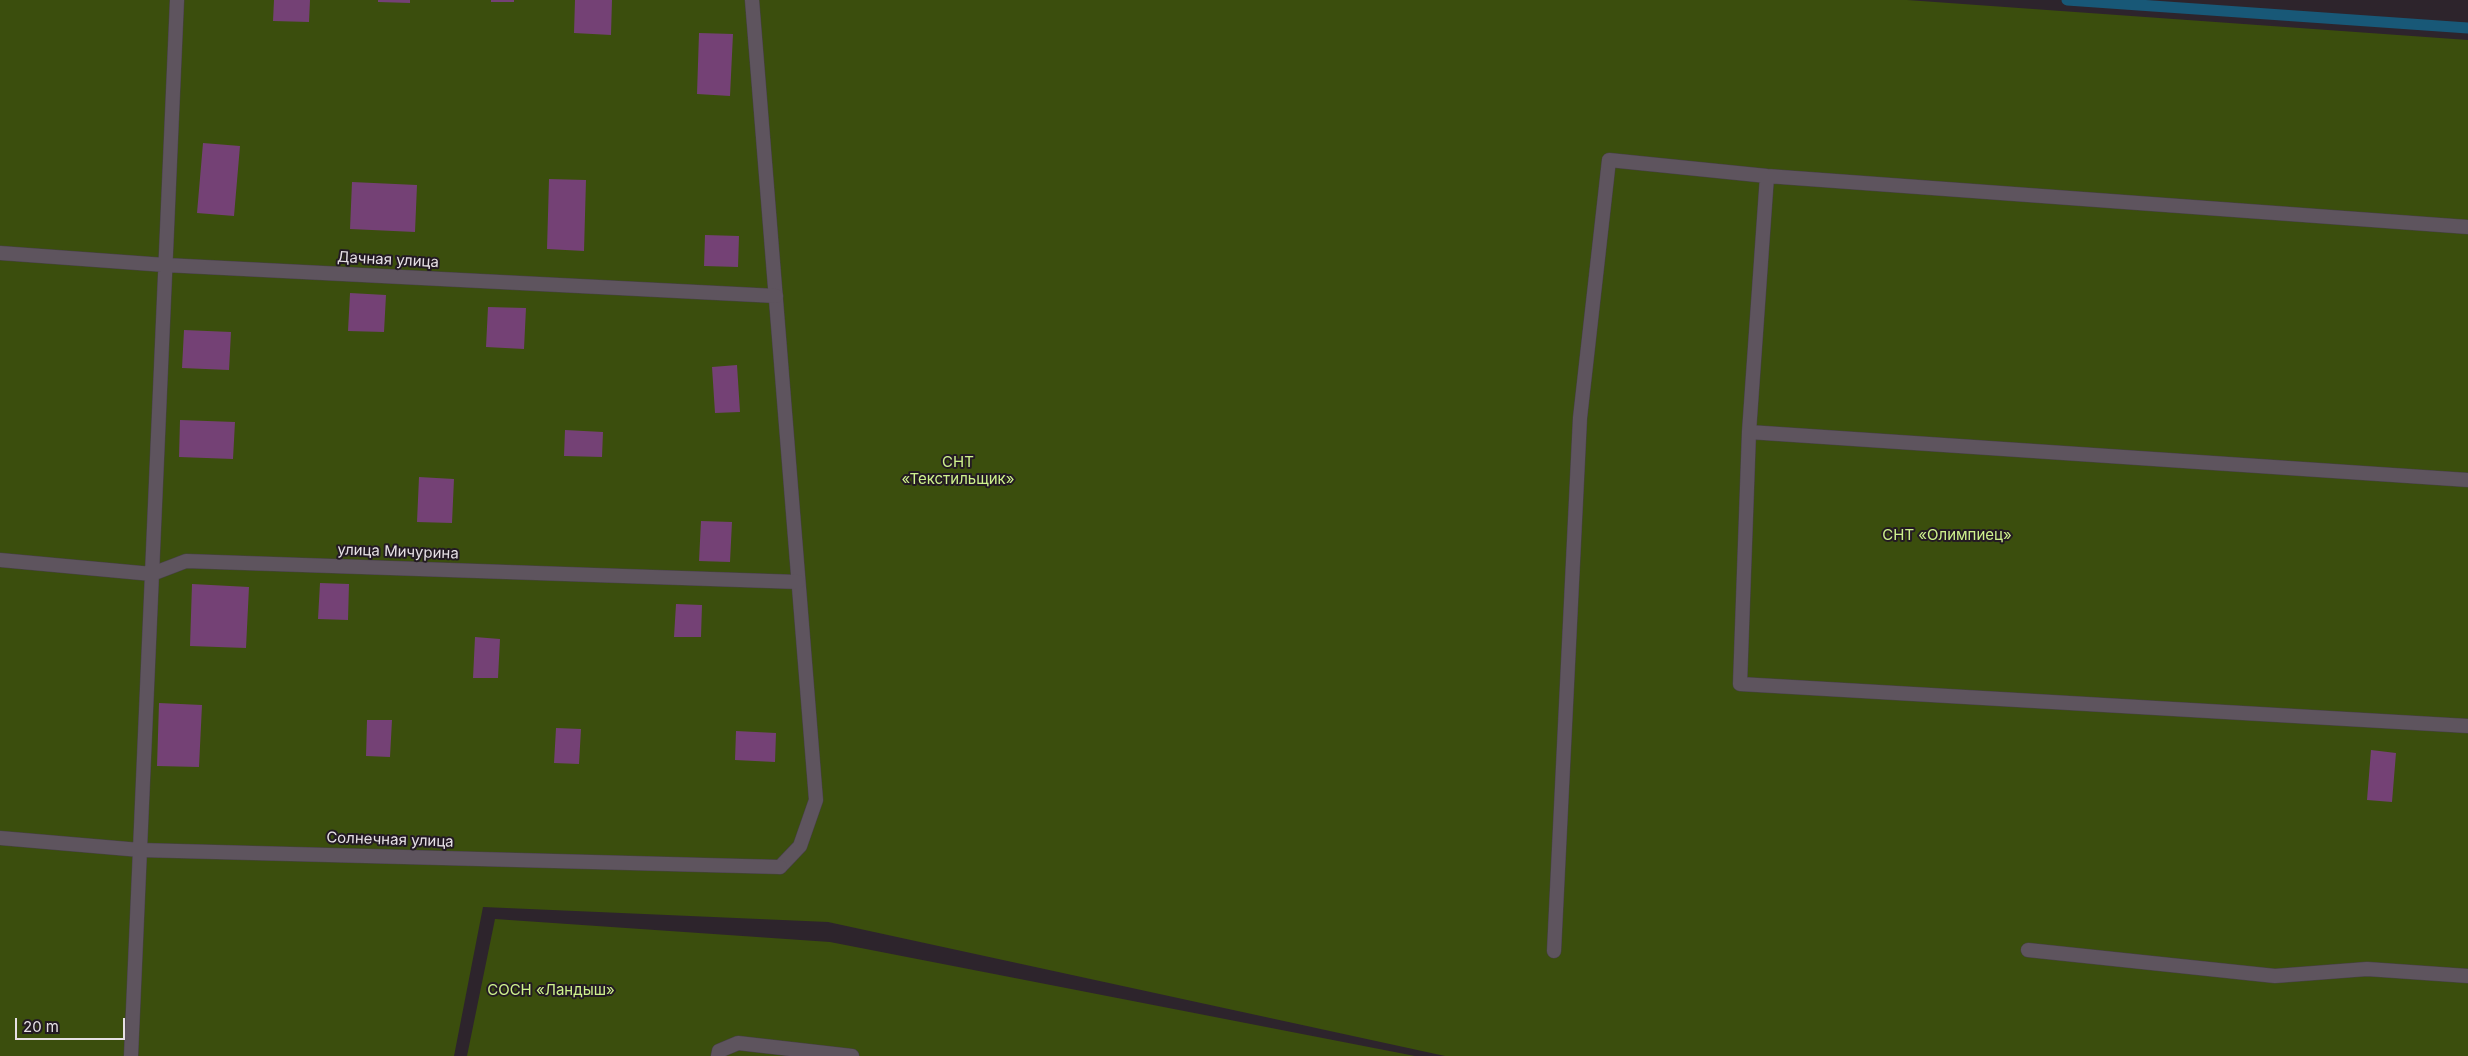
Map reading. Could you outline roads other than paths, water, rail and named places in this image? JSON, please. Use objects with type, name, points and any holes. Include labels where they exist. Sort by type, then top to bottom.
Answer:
[{"type":"street","points":[[131,1056],[177,0]]},
{"type":"street","points":[[752,0],[798,582]]},
{"type":"street","points":[[1554,951],[1580,418],[1609,160],[1767,176],[2468,227]]},
{"type":"street","points":[[1767,176],[1749,432],[1740,684],[2468,726]]},
{"type":"street","name":"Дачная улица","points":[[0,253],[165,265],[776,296]]},
{"type":"street","points":[[1749,432],[2468,480]]},
{"type":"street","name":"улица Мичурина","points":[[0,560],[152,574],[186,561],[798,582]]},
{"type":"street","name":"Солнечная улица","points":[[0,838],[140,850],[780,868],[800,846],[816,800],[798,582]]},
{"type":"street","points":[[2028,950],[2275,976],[2367,969],[2468,976]]},
{"type":"street","points":[[718,1056],[719,1051],[738,1042],[852,1056]]},
{"type":"waterway","points":[[2067,0],[2468,28]]},
{"type":"park label","name":"СНТ «Текстильщик»","points":[[958,470]]},
{"type":"park label","name":"СНТ «Олимпиец»","points":[[1947,535]]},
{"type":"park label","name":"СОСН «Ландыш»","points":[[551,990]]}]
